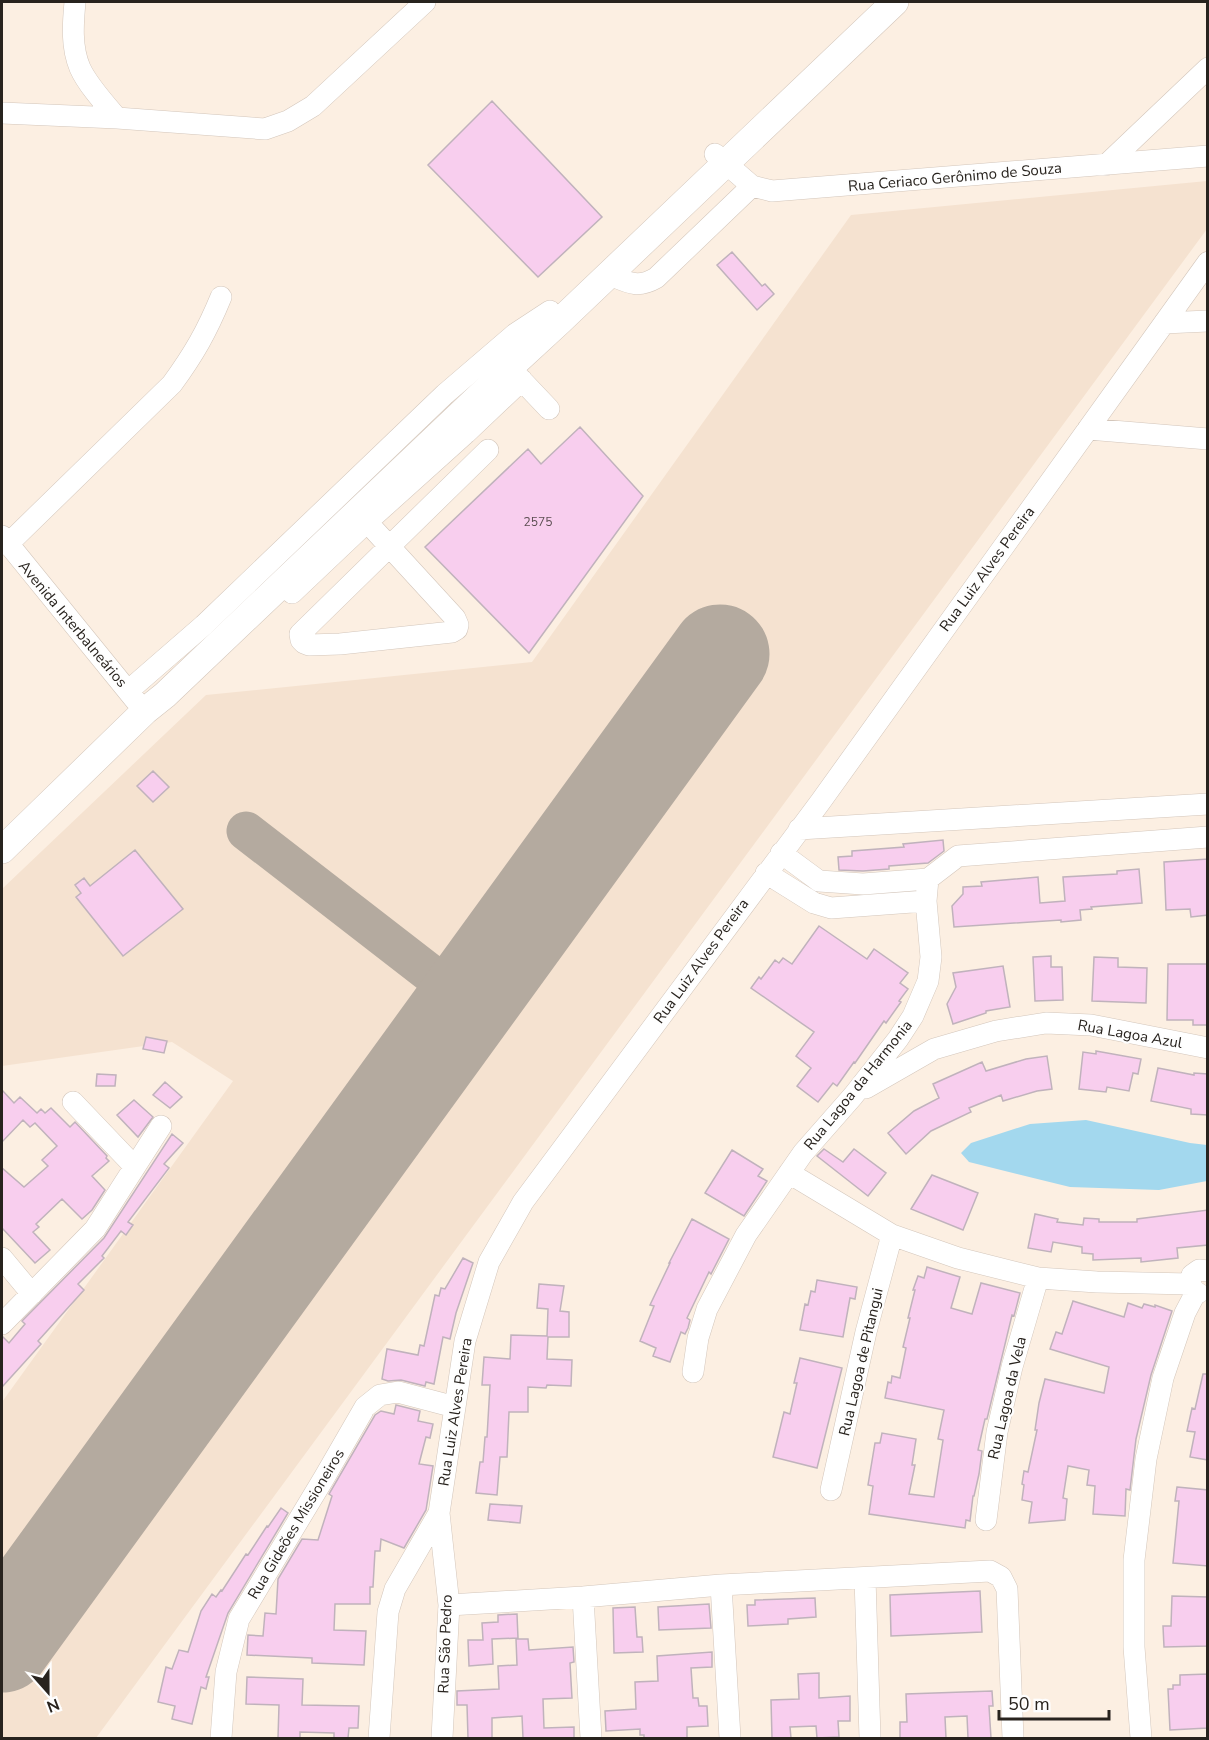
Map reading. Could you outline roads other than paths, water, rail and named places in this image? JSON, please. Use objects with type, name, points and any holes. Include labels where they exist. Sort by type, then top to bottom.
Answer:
[{"type":"main road","points":[[2,850],[137,702],[173,687],[515,374],[720,158],[875,2]]},
{"type":"main road","points":[[2,833],[550,310],[895,2]]},
{"type":"street","points":[[75,2],[72,33],[80,68],[117,118]]},
{"type":"street","points":[[2,113],[117,118],[265,129],[288,121],[313,106],[425,2]]},
{"type":"street","points":[[1106,165],[1208,68]]},
{"type":"street","name":"Rua Ceriaco Gerônimo de Souza","points":[[752,186],[772,191],[1208,156]]},
{"type":"street","points":[[608,274],[635,285],[647,284],[656,279],[752,186],[720,158]]},
{"type":"street","name":"Rua Luiz Alves Pereira","points":[[379,1738],[388,1612],[395,1589],[439,1514],[465,1341],[489,1262],[524,1202],[799,830],[1208,262]]},
{"type":"street","points":[[4,541],[172,384],[208,329],[221,297]]},
{"type":"street","points":[[459,427],[367,522],[178,699],[157,710],[137,702],[204,625],[445,394],[515,334],[550,310]]},
{"type":"street","points":[[1164,323],[1208,321]]},
{"type":"street","points":[[515,374],[549,409]]},
{"type":"street","points":[[1088,429],[1208,439]]},
{"type":"street","points":[[367,522],[389,546],[455,618],[458,625],[457,629],[452,632],[340,644],[309,645],[301,640],[300,634],[389,546],[488,450]]},
{"type":"street","name":"Avenida Interbalneários","points":[[4,541],[137,702]]},
{"type":"street","points":[[799,830],[1208,804]]},
{"type":"street","points":[[781,853],[819,881],[863,884],[928,879],[958,856],[1208,837]]},
{"type":"street","points":[[766,873],[813,903],[831,908],[926,901]]},
{"type":"street","name":"Rua Lagoa da Harmonia","points":[[693,1372],[698,1338],[707,1310],[746,1235],[803,1153],[898,1040],[913,1016],[928,981],[931,957],[926,901],[928,879]]},
{"type":"street","points":[[813,903],[819,881]]},
{"type":"street","points":[[863,884],[864,906]]},
{"type":"street","points":[[913,1016],[922,1034],[934,1048]]},
{"type":"street","name":"Rua Lagoa Azul","points":[[853,1096],[934,1048],[996,1031],[1046,1023],[1091,1025],[1208,1048]]},
{"type":"street","points":[[73,1102],[135,1167]]},
{"type":"street","points":[[2,1324],[95,1229],[161,1126]]},
{"type":"street","points":[[789,1173],[892,1235],[958,1258],[1038,1278],[1198,1289]]},
{"type":"street","name":"Rua Lagoa de Pitangui","points":[[831,1490],[866,1332],[892,1235]]},
{"type":"street","points":[[2,1258],[32,1294]]},
{"type":"street","points":[[1198,1289],[1192,1275],[1199,1270],[1208,1271]]},
{"type":"street","name":"Rua Lagoa da Vela","points":[[986,1520],[997,1432],[1012,1367],[1038,1278]]},
{"type":"street","points":[[1141,1738],[1134,1647],[1134,1560],[1145,1471],[1164,1378],[1185,1313],[1198,1289]]},
{"type":"street","name":"Rua Gideões Missioneiros","points":[[221,1738],[226,1672],[239,1619],[365,1407],[380,1395],[398,1392],[455,1407]]},
{"type":"street","name":"Rua São Pedro","points":[[439,1514],[449,1605],[442,1738]]},
{"type":"street","points":[[449,1605],[721,1585],[990,1571],[1001,1577],[1007,1590],[1013,1738]]},
{"type":"street","points":[[865,1578],[870,1738]]},
{"type":"street","points":[[721,1585],[730,1738]]},
{"type":"street","points":[[582,1597],[591,1738]]},
{"type":"water","points":[[1086,1120],[1207,1145],[1207,1181],[1159,1190],[1070,1187],[969,1162],[961,1153],[971,1143],[1030,1124]]}]
